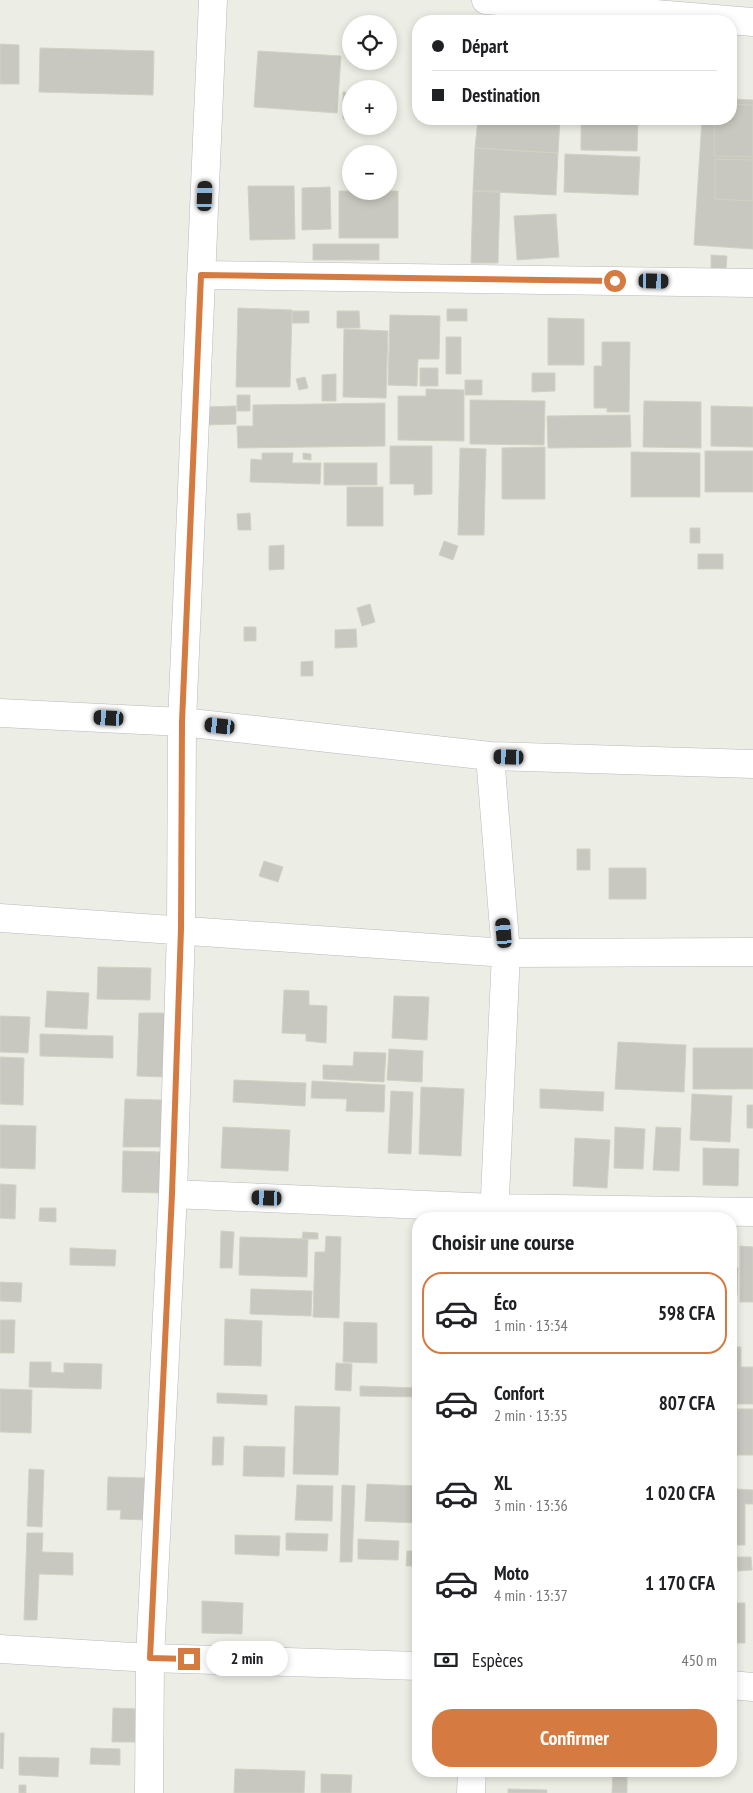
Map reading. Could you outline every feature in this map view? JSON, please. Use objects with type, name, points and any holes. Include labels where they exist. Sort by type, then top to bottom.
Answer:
[{"type":"street","points":[[149,1793],[150,1658],[172,1194],[181,929],[182,722],[213,0]]},
{"type":"street","points":[[486,0],[523,1],[676,15]]},
{"type":"street","points":[[737,21],[753,22]]},
{"type":"street","points":[[201,275],[753,283]]},
{"type":"street","points":[[0,713],[182,722],[490,756],[753,764]]},
{"type":"street","points":[[490,756],[506,953],[494,1212]]},
{"type":"street","points":[[0,918],[181,929],[506,953],[753,952]]},
{"type":"street","points":[[172,1194],[462,1212]]},
{"type":"street","points":[[737,1212],[753,1212]]},
{"type":"street","points":[[0,1650],[150,1658],[412,1666]]},
{"type":"street","points":[[737,1686],[753,1687]]},
{"type":"street","points":[[471,1793],[472,1777]]},
{"type":"building","points":[[0,44],[19,45],[19,84],[0,84]]},
{"type":"building","points":[[40,48],[154,51],[153,95],[39,92]]},
{"type":"building","points":[[258,51],[341,56],[337,113],[254,107]]},
{"type":"building","points":[[737,99],[753,100],[753,157],[714,156],[715,125],[737,125]]},
{"type":"building","points":[[737,104],[753,105],[753,249],[694,245],[702,125],[737,125]]},
{"type":"building","points":[[477,125],[560,125],[558,153],[475,148]]},
{"type":"building","points":[[581,125],[638,125],[637,151],[581,150]]},
{"type":"building","points":[[475,148],[558,153],[556,195],[473,191]]},
{"type":"building","points":[[565,154],[640,157],[638,195],[564,192]]},
{"type":"building","points":[[715,159],[753,160],[753,201],[715,199]]},
{"type":"building","points":[[248,186],[294,186],[295,239],[250,240]]},
{"type":"building","points":[[330,187],[331,229],[302,230],[302,188]]},
{"type":"building","points":[[339,191],[342,191],[342,200],[397,200],[398,191],[398,238],[339,238]]},
{"type":"building","points":[[473,191],[500,191],[498,263],[471,263]]},
{"type":"building","points":[[556,214],[559,257],[517,260],[514,216]]},
{"type":"building","points":[[313,244],[379,244],[379,260],[313,260]]},
{"type":"building","points":[[711,255],[727,256],[726,271],[711,271]]},
{"type":"building","points":[[238,308],[292,310],[290,387],[236,387]]},
{"type":"building","points":[[447,309],[467,309],[467,321],[447,321]]},
{"type":"building","points":[[292,311],[309,311],[309,323],[292,323]]},
{"type":"building","points":[[337,311],[359,311],[360,328],[337,328]]},
{"type":"building","points":[[390,315],[440,316],[439,359],[418,359],[417,386],[388,385]]},
{"type":"building","points":[[548,318],[584,319],[584,365],[548,365]]},
{"type":"building","points":[[344,329],[388,331],[386,398],[343,397]]},
{"type":"building","points":[[446,337],[461,337],[461,374],[446,374]]},
{"type":"building","points":[[602,342],[630,342],[629,412],[607,412],[607,408],[594,408],[594,366],[602,366]]},
{"type":"building","points":[[420,368],[438,368],[438,386],[420,386]]},
{"type":"building","points":[[532,373],[555,373],[555,391],[532,392]]},
{"type":"building","points":[[336,374],[336,401],[322,401],[322,375]]},
{"type":"building","points":[[305,377],[308,388],[299,390],[296,379]]},
{"type":"building","points":[[465,380],[482,380],[482,395],[465,395]]},
{"type":"building","points":[[426,389],[464,390],[464,441],[398,440],[398,396],[426,396]]},
{"type":"building","points":[[237,395],[250,395],[250,411],[237,411]]},
{"type":"building","points":[[470,400],[545,401],[544,445],[470,444]]},
{"type":"building","points":[[644,401],[701,402],[701,448],[643,447]]},
{"type":"building","points":[[385,403],[385,446],[238,448],[237,426],[253,426],[253,405]]},
{"type":"building","points":[[236,406],[236,424],[204,425],[204,407]]},
{"type":"building","points":[[711,406],[753,407],[753,447],[711,446]]},
{"type":"building","points":[[630,415],[631,447],[548,448],[547,416]]},
{"type":"building","points":[[390,446],[432,446],[432,494],[414,495],[414,484],[390,484]]},
{"type":"building","points":[[545,447],[545,499],[502,499],[502,448]]},
{"type":"building","points":[[460,448],[486,449],[484,535],[458,535]]},
{"type":"building","points":[[705,451],[753,451],[753,492],[705,492]]},
{"type":"building","points":[[631,452],[700,453],[700,497],[631,497]]},
{"type":"building","points":[[262,453],[293,453],[292,463],[321,463],[320,484],[250,482],[251,459],[262,460]]},
{"type":"building","points":[[303,453],[311,454],[311,460],[303,459]]},
{"type":"building","points":[[324,463],[377,463],[377,485],[324,485]]},
{"type":"building","points":[[347,487],[383,487],[383,526],[347,526]]},
{"type":"building","points":[[250,513],[251,530],[238,530],[237,514]]},
{"type":"building","points":[[690,528],[700,528],[700,543],[690,543]]},
{"type":"building","points":[[444,541],[458,546],[453,560],[439,555]]},
{"type":"building","points":[[284,545],[284,569],[269,570],[269,546]]},
{"type":"building","points":[[698,554],[723,554],[723,569],[698,569]]},
{"type":"building","points":[[370,604],[375,622],[362,626],[357,608]]},
{"type":"building","points":[[244,627],[256,627],[256,641],[244,641]]},
{"type":"building","points":[[356,629],[357,647],[335,648],[335,630]]},
{"type":"building","points":[[313,661],[313,676],[301,676],[301,662]]},
{"type":"building","points":[[577,849],[590,849],[590,870],[577,870]]},
{"type":"building","points":[[264,861],[283,867],[278,882],[259,876]]},
{"type":"building","points":[[609,868],[646,868],[646,899],[609,899]]},
{"type":"building","points":[[98,967],[151,968],[150,1000],[97,999]]},
{"type":"building","points":[[284,990],[309,991],[309,1005],[327,1006],[326,1043],[306,1041],[306,1034],[282,1033]]},
{"type":"building","points":[[47,991],[89,993],[87,1029],[45,1027]]},
{"type":"building","points":[[394,996],[429,997],[427,1040],[392,1038]]},
{"type":"building","points":[[139,1013],[167,1013],[165,1077],[137,1076]]},
{"type":"building","points":[[0,1016],[30,1017],[28,1053],[0,1052]]},
{"type":"building","points":[[40,1034],[113,1036],[113,1058],[40,1056]]},
{"type":"building","points":[[618,1042],[686,1045],[684,1092],[615,1089]]},
{"type":"building","points":[[693,1048],[753,1048],[753,1089],[693,1089]]},
{"type":"building","points":[[389,1049],[423,1051],[422,1082],[387,1080]]},
{"type":"building","points":[[354,1052],[386,1053],[384,1082],[323,1079],[323,1065],[353,1066]]},
{"type":"building","points":[[0,1057],[24,1058],[23,1105],[0,1104]]},
{"type":"building","points":[[234,1080],[306,1083],[305,1106],[233,1102]]},
{"type":"building","points":[[312,1081],[385,1085],[384,1112],[346,1111],[347,1099],[311,1098]]},
{"type":"building","points":[[421,1087],[464,1089],[461,1156],[419,1154]]},
{"type":"building","points":[[540,1089],[604,1092],[603,1111],[540,1108]]},
{"type":"building","points":[[391,1091],[413,1092],[411,1154],[388,1153]]},
{"type":"building","points":[[692,1094],[732,1096],[730,1142],[690,1140]]},
{"type":"building","points":[[125,1099],[162,1100],[161,1147],[123,1147]]},
{"type":"building","points":[[747,1105],[753,1105],[753,1128],[747,1128]]},
{"type":"building","points":[[0,1125],[36,1126],[35,1169],[0,1168]]},
{"type":"building","points":[[223,1127],[290,1130],[288,1171],[221,1168]]},
{"type":"building","points":[[615,1127],[645,1129],[643,1169],[614,1168]]},
{"type":"building","points":[[656,1127],[681,1128],[679,1171],[653,1170]]},
{"type":"building","points":[[575,1138],[610,1140],[607,1188],[573,1186]]},
{"type":"building","points":[[703,1148],[739,1149],[738,1186],[703,1185]]},
{"type":"building","points":[[123,1151],[161,1152],[160,1193],[122,1192]]},
{"type":"building","points":[[0,1184],[16,1185],[15,1219],[0,1218]]},
{"type":"building","points":[[40,1208],[56,1208],[56,1222],[39,1221]]},
{"type":"building","points":[[221,1231],[234,1232],[232,1268],[220,1268]]},
{"type":"building","points":[[303,1232],[318,1233],[318,1239],[302,1239]]},
{"type":"building","points":[[326,1236],[341,1237],[339,1318],[313,1317],[315,1252],[325,1252]]},
{"type":"building","points":[[240,1237],[308,1239],[307,1277],[239,1275]]},
{"type":"building","points":[[740,1246],[753,1247],[753,1302],[740,1302]]},
{"type":"building","points":[[70,1248],[116,1250],[115,1266],[70,1265]]},
{"type":"building","points":[[0,1282],[22,1283],[21,1302],[0,1301]]},
{"type":"building","points":[[251,1289],[312,1291],[311,1316],[250,1314]]},
{"type":"building","points":[[225,1319],[262,1321],[261,1366],[224,1365]]},
{"type":"building","points":[[0,1320],[15,1320],[14,1353],[0,1353]]},
{"type":"building","points":[[344,1322],[377,1323],[377,1363],[343,1362]]},
{"type":"building","points":[[737,1347],[741,1347],[741,1367],[753,1367],[753,1404],[737,1404]]},
{"type":"building","points":[[30,1362],[51,1362],[51,1372],[64,1373],[64,1363],[102,1364],[101,1389],[29,1387]]},
{"type":"building","points":[[336,1363],[352,1364],[351,1391],[335,1390]]},
{"type":"building","points":[[360,1386],[412,1388],[412,1397],[360,1396]]},
{"type":"building","points":[[0,1389],[32,1390],[31,1433],[0,1432]]},
{"type":"building","points":[[217,1393],[267,1395],[267,1405],[217,1403]]},
{"type":"building","points":[[295,1406],[340,1407],[338,1475],[293,1474]]},
{"type":"building","points":[[737,1409],[753,1409],[753,1455],[737,1455]]},
{"type":"building","points":[[213,1437],[224,1437],[223,1465],[212,1465]]},
{"type":"building","points":[[244,1446],[285,1447],[284,1477],[243,1476]]},
{"type":"building","points":[[29,1469],[44,1470],[42,1527],[27,1526]]},
{"type":"building","points":[[108,1477],[147,1478],[145,1520],[120,1519],[121,1510],[107,1510]]},
{"type":"building","points":[[367,1484],[412,1486],[412,1523],[365,1521]]},
{"type":"building","points":[[297,1485],[333,1486],[332,1521],[295,1520]]},
{"type":"building","points":[[342,1485],[355,1486],[352,1562],[340,1562]]},
{"type":"building","points":[[737,1489],[753,1490],[753,1504],[745,1504],[745,1545],[737,1545]]},
{"type":"building","points":[[27,1533],[43,1533],[42,1552],[73,1553],[73,1575],[39,1574],[37,1620],[24,1620]]},
{"type":"building","points":[[286,1533],[328,1534],[327,1551],[286,1550]]},
{"type":"building","points":[[235,1535],[280,1536],[279,1556],[235,1554]]},
{"type":"building","points":[[358,1539],[399,1541],[398,1560],[358,1559]]},
{"type":"building","points":[[407,1551],[412,1551],[412,1566],[406,1566]]},
{"type":"building","points":[[737,1557],[751,1557],[752,1570],[738,1571]]},
{"type":"building","points":[[202,1601],[243,1603],[242,1634],[202,1633]]},
{"type":"building","points":[[737,1603],[745,1603],[745,1643],[737,1643]]},
{"type":"building","points":[[113,1708],[140,1709],[139,1742],[112,1742]]},
{"type":"building","points":[[0,1733],[4,1733],[3,1769],[0,1768]]},
{"type":"building","points":[[91,1748],[120,1749],[120,1765],[90,1764]]},
{"type":"building","points":[[19,1757],[59,1758],[58,1777],[19,1775]]},
{"type":"building","points":[[235,1769],[305,1771],[304,1793],[234,1793]]},
{"type":"building","points":[[321,1774],[352,1775],[351,1793],[321,1793]]},
{"type":"building","points":[[613,1777],[627,1777],[627,1793],[612,1793]]},
{"type":"building","points":[[19,1785],[26,1785],[26,1793],[19,1793]]},
{"type":"building","points":[[508,1789],[547,1790],[547,1793],[508,1793]]},
{"type":"route","points":[[189,1659],[150,1658],[172,1194],[181,929],[182,722],[201,275],[615,281]]}]
